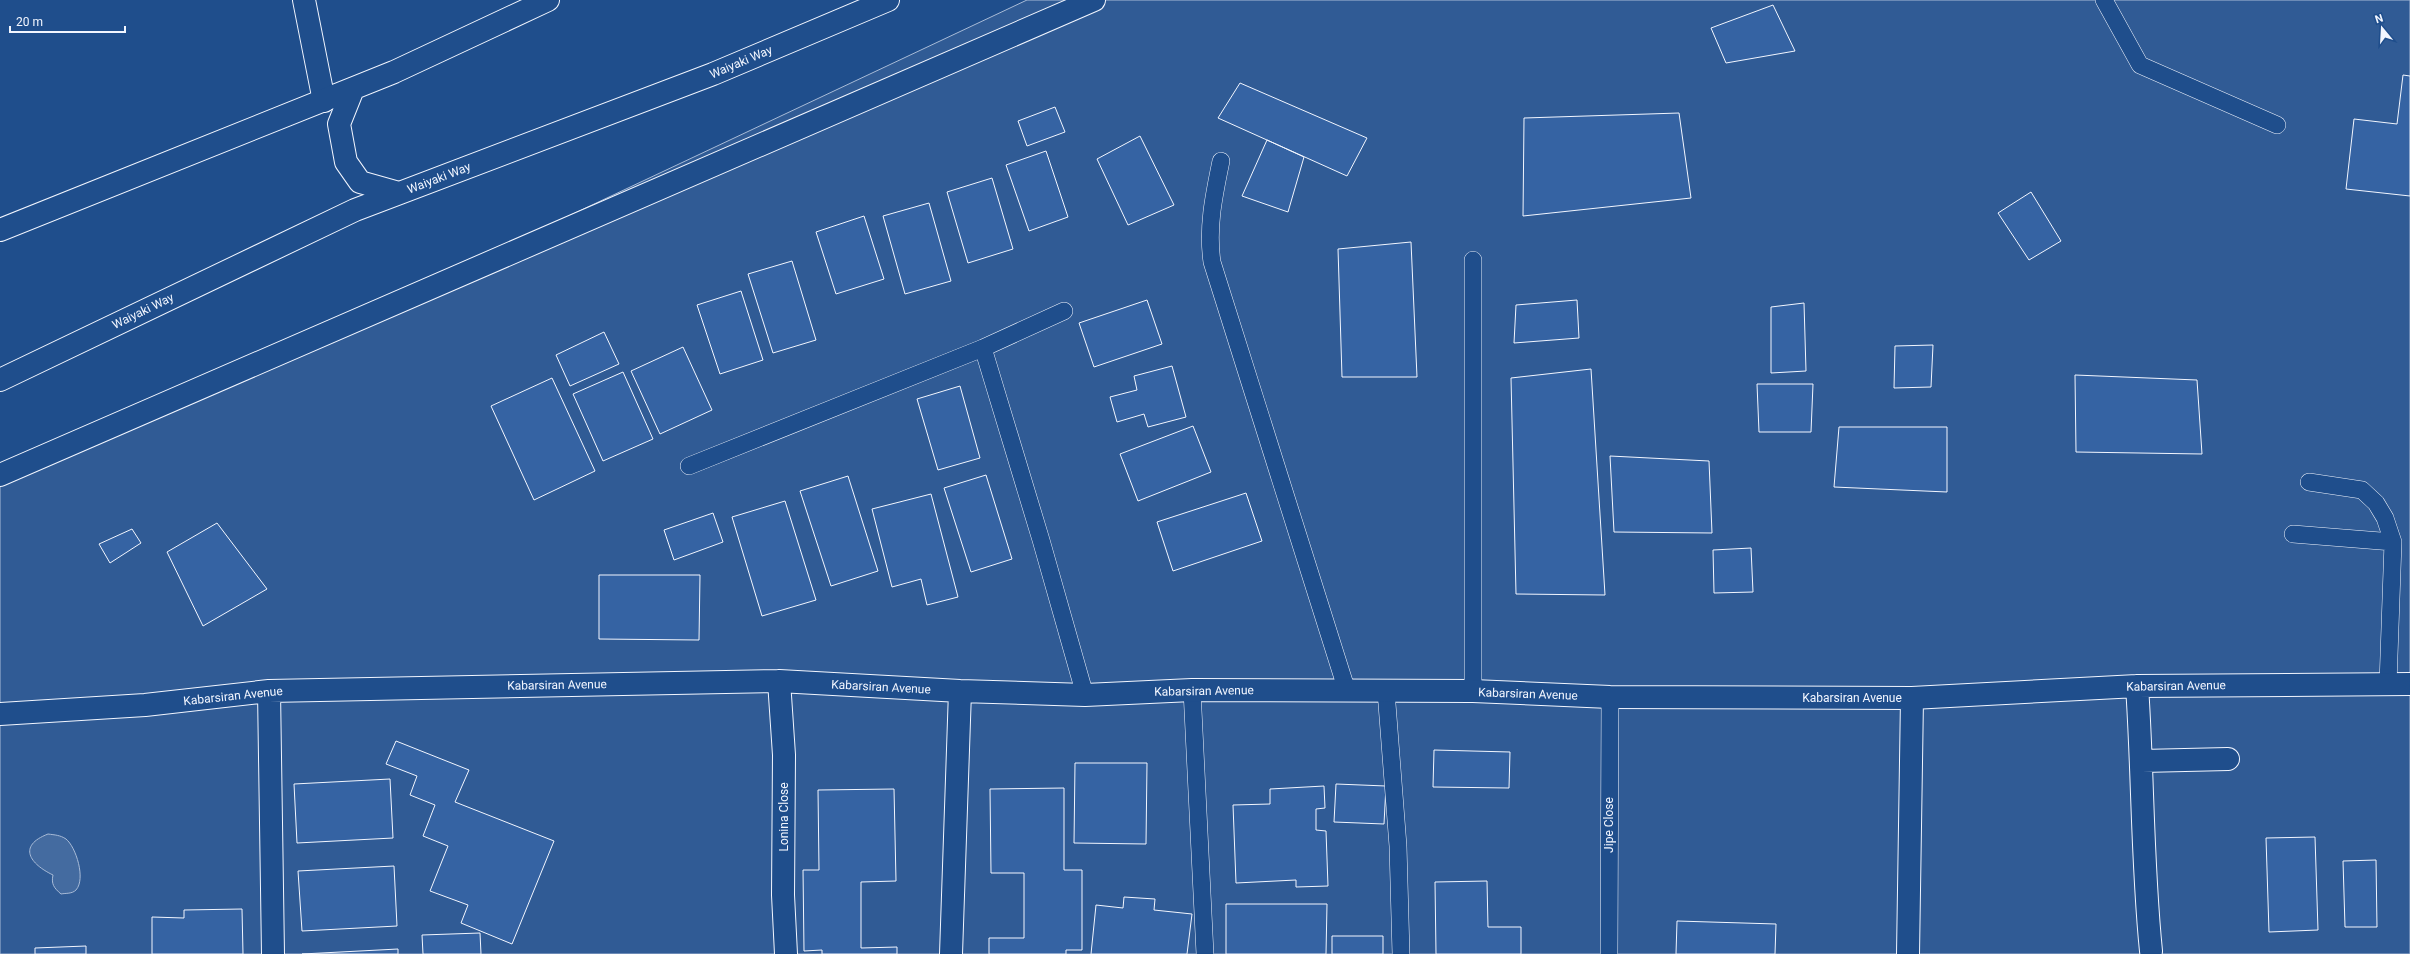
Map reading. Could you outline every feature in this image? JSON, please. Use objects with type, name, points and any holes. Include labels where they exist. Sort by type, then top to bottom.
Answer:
[{"type":"main road","points":[[304,0],[324,101]]},
{"type":"main road","points":[[0,230],[394,72],[548,0]]},
{"type":"main road","name":"Waiyaki Way","points":[[0,380],[355,210],[713,74],[888,0]]},
{"type":"main road","points":[[0,475],[1094,0]]},
{"type":"main road","points":[[353,89],[339,124],[346,162],[360,182],[399,193]]},
{"type":"main road","name":"Kabarsiran Avenue","points":[[0,714],[145,706],[269,690],[779,681],[960,691],[1085,695],[1192,690],[1473,691],[1610,697],[1912,698],[2137,686],[2410,684]]},
{"type":"main road","name":"Lonina Close","points":[[779,681],[784,755],[783,895],[786,954]]},
{"type":"main road","points":[[2137,686],[2142,761],[2144,887],[2150,951]]},
{"type":"main road","points":[[269,690],[273,954]]},
{"type":"main road","points":[[951,954],[960,691]]},
{"type":"main road","points":[[1908,954],[1912,698]]},
{"type":"main road","points":[[2142,761],[2228,759]]},
{"type":"lane","points":[[2104,0],[2140,65],[2277,125]]},
{"type":"lane","points":[[1221,161],[1209,231],[1212,262],[1347,691]]},
{"type":"lane","points":[[1473,691],[1474,260]]},
{"type":"lane","points":[[690,466],[983,348],[1064,311]]},
{"type":"lane","points":[[983,348],[1041,540],[1085,695]]},
{"type":"lane","points":[[2309,482],[2362,490],[2376,503],[2385,518],[2393,542],[2388,684]]},
{"type":"lane","points":[[2293,534],[2393,542]]},
{"type":"lane","points":[[1192,690],[1205,954]]},
{"type":"lane","points":[[1386,691],[1398,846],[1401,954]]},
{"type":"lane","name":"Jipe Close","points":[[1609,954],[1610,697]]},
{"type":"shaded area","points":[[1027,0],[2410,0],[2410,954],[0,954],[0,484]]},
{"type":"shaded area","points":[[48,834],[60,836],[66,839],[73,849],[80,871],[80,879],[79,885],[73,892],[61,894],[54,886],[52,881],[53,875],[38,866],[30,855],[32,844]]},
{"type":"building","points":[[1773,5],[1795,51],[1726,63],[1711,28]]},
{"type":"building","points":[[2403,75],[2410,76],[2410,196],[2346,189],[2354,119],[2397,124]]},
{"type":"building","points":[[1240,83],[1367,138],[1347,176],[1218,118]]},
{"type":"building","points":[[1055,107],[1065,132],[1027,146],[1018,121]]},
{"type":"building","points":[[1679,113],[1691,198],[1523,216],[1524,118]]},
{"type":"building","points":[[1140,136],[1174,205],[1128,225],[1097,159]]},
{"type":"building","points":[[1267,140],[1304,157],[1288,212],[1242,196]]},
{"type":"building","points":[[1046,151],[1068,217],[1029,231],[1006,165]]},
{"type":"building","points":[[992,178],[1013,249],[968,263],[947,192]]},
{"type":"building","points":[[2031,192],[2061,241],[2029,260],[1998,213]]},
{"type":"building","points":[[929,203],[951,281],[905,294],[883,216]]},
{"type":"building","points":[[864,216],[884,279],[836,294],[816,232]]},
{"type":"building","points":[[1411,242],[1417,377],[1342,377],[1338,249]]},
{"type":"building","points":[[792,261],[816,340],[773,353],[748,274]]},
{"type":"building","points":[[741,291],[763,360],[720,374],[697,305]]},
{"type":"building","points":[[1147,300],[1162,344],[1094,367],[1079,323]]},
{"type":"building","points":[[1577,300],[1579,338],[1514,343],[1516,305]]},
{"type":"building","points":[[1804,303],[1806,371],[1771,373],[1771,307]]},
{"type":"building","points":[[604,332],[619,364],[570,386],[556,355]]},
{"type":"building","points":[[1933,345],[1931,387],[1894,388],[1895,346]]},
{"type":"building","points":[[683,347],[712,410],[660,434],[631,371]]},
{"type":"building","points":[[1172,366],[1186,417],[1148,427],[1144,414],[1117,422],[1110,397],[1137,390],[1134,376]]},
{"type":"building","points":[[1591,369],[1605,595],[1516,594],[1511,378]]},
{"type":"building","points":[[623,372],[653,439],[603,461],[573,394]]},
{"type":"building","points":[[2075,375],[2197,380],[2202,454],[2076,452]]},
{"type":"building","points":[[552,378],[595,471],[534,500],[491,406]]},
{"type":"building","points":[[1757,384],[1813,384],[1811,432],[1759,432]]},
{"type":"building","points":[[960,386],[980,458],[938,470],[917,399]]},
{"type":"building","points":[[1193,426],[1211,472],[1138,501],[1120,454]]},
{"type":"building","points":[[1839,427],[1947,427],[1947,492],[1834,487]]},
{"type":"building","points":[[1610,456],[1709,461],[1712,533],[1614,532]]},
{"type":"building","points":[[986,475],[1012,559],[971,572],[944,488]]},
{"type":"building","points":[[848,476],[878,571],[831,586],[800,491]]},
{"type":"building","points":[[1246,493],[1262,541],[1173,571],[1157,522]]},
{"type":"building","points":[[931,494],[958,597],[927,605],[921,579],[892,587],[872,509]]},
{"type":"building","points":[[785,501],[816,600],[762,616],[732,517]]},
{"type":"building","points":[[713,513],[723,542],[674,560],[664,530]]},
{"type":"building","points":[[217,523],[267,589],[203,626],[167,552]]},
{"type":"building","points":[[132,529],[141,543],[110,563],[99,544]]},
{"type":"building","points":[[1751,548],[1753,592],[1714,593],[1713,550]]},
{"type":"building","points":[[599,575],[700,575],[699,640],[599,639]]},
{"type":"building","points":[[396,741],[469,770],[455,802],[554,841],[512,944],[461,923],[468,905],[430,891],[448,846],[423,836],[435,805],[410,795],[417,776],[386,764]]},
{"type":"building","points":[[1434,750],[1510,752],[1509,788],[1433,787]]},
{"type":"building","points":[[1075,763],[1147,763],[1146,844],[1074,843]]},
{"type":"building","points":[[390,779],[393,838],[297,843],[294,784]]},
{"type":"building","points":[[1336,784],[1386,786],[1384,824],[1334,822]]},
{"type":"building","points":[[1324,786],[1325,808],[1316,809],[1316,830],[1326,831],[1328,886],[1296,887],[1296,880],[1236,883],[1233,805],[1270,804],[1270,789]]},
{"type":"building","points":[[1064,788],[1064,870],[1082,870],[1082,950],[1066,950],[1066,954],[989,954],[989,938],[1024,938],[1024,873],[991,873],[990,789]]},
{"type":"building","points":[[894,789],[896,881],[861,882],[861,948],[897,947],[897,954],[822,954],[822,950],[804,951],[803,870],[819,870],[818,790]]},
{"type":"building","points":[[2315,837],[2318,930],[2269,932],[2266,838]]},
{"type":"building","points":[[2376,860],[2377,927],[2345,927],[2343,861]]},
{"type":"building","points":[[394,866],[397,926],[302,931],[298,871]]},
{"type":"building","points":[[1487,881],[1488,927],[1521,927],[1521,954],[1436,954],[1435,882]]},
{"type":"building","points":[[1124,897],[1155,899],[1154,910],[1192,914],[1187,954],[1091,954],[1096,905],[1123,908]]},
{"type":"building","points":[[1226,904],[1327,904],[1326,954],[1226,954]]},
{"type":"building","points":[[242,909],[243,954],[152,954],[152,917],[184,918],[184,910]]},
{"type":"building","points":[[1677,921],[1776,924],[1775,954],[1676,954]]},
{"type":"building","points":[[480,933],[481,954],[423,954],[422,935]]},
{"type":"building","points":[[1332,936],[1383,936],[1383,954],[1332,954]]},
{"type":"building","points":[[86,946],[86,954],[35,954],[35,948]]},
{"type":"building","points":[[398,949],[398,954],[302,954]]}]
